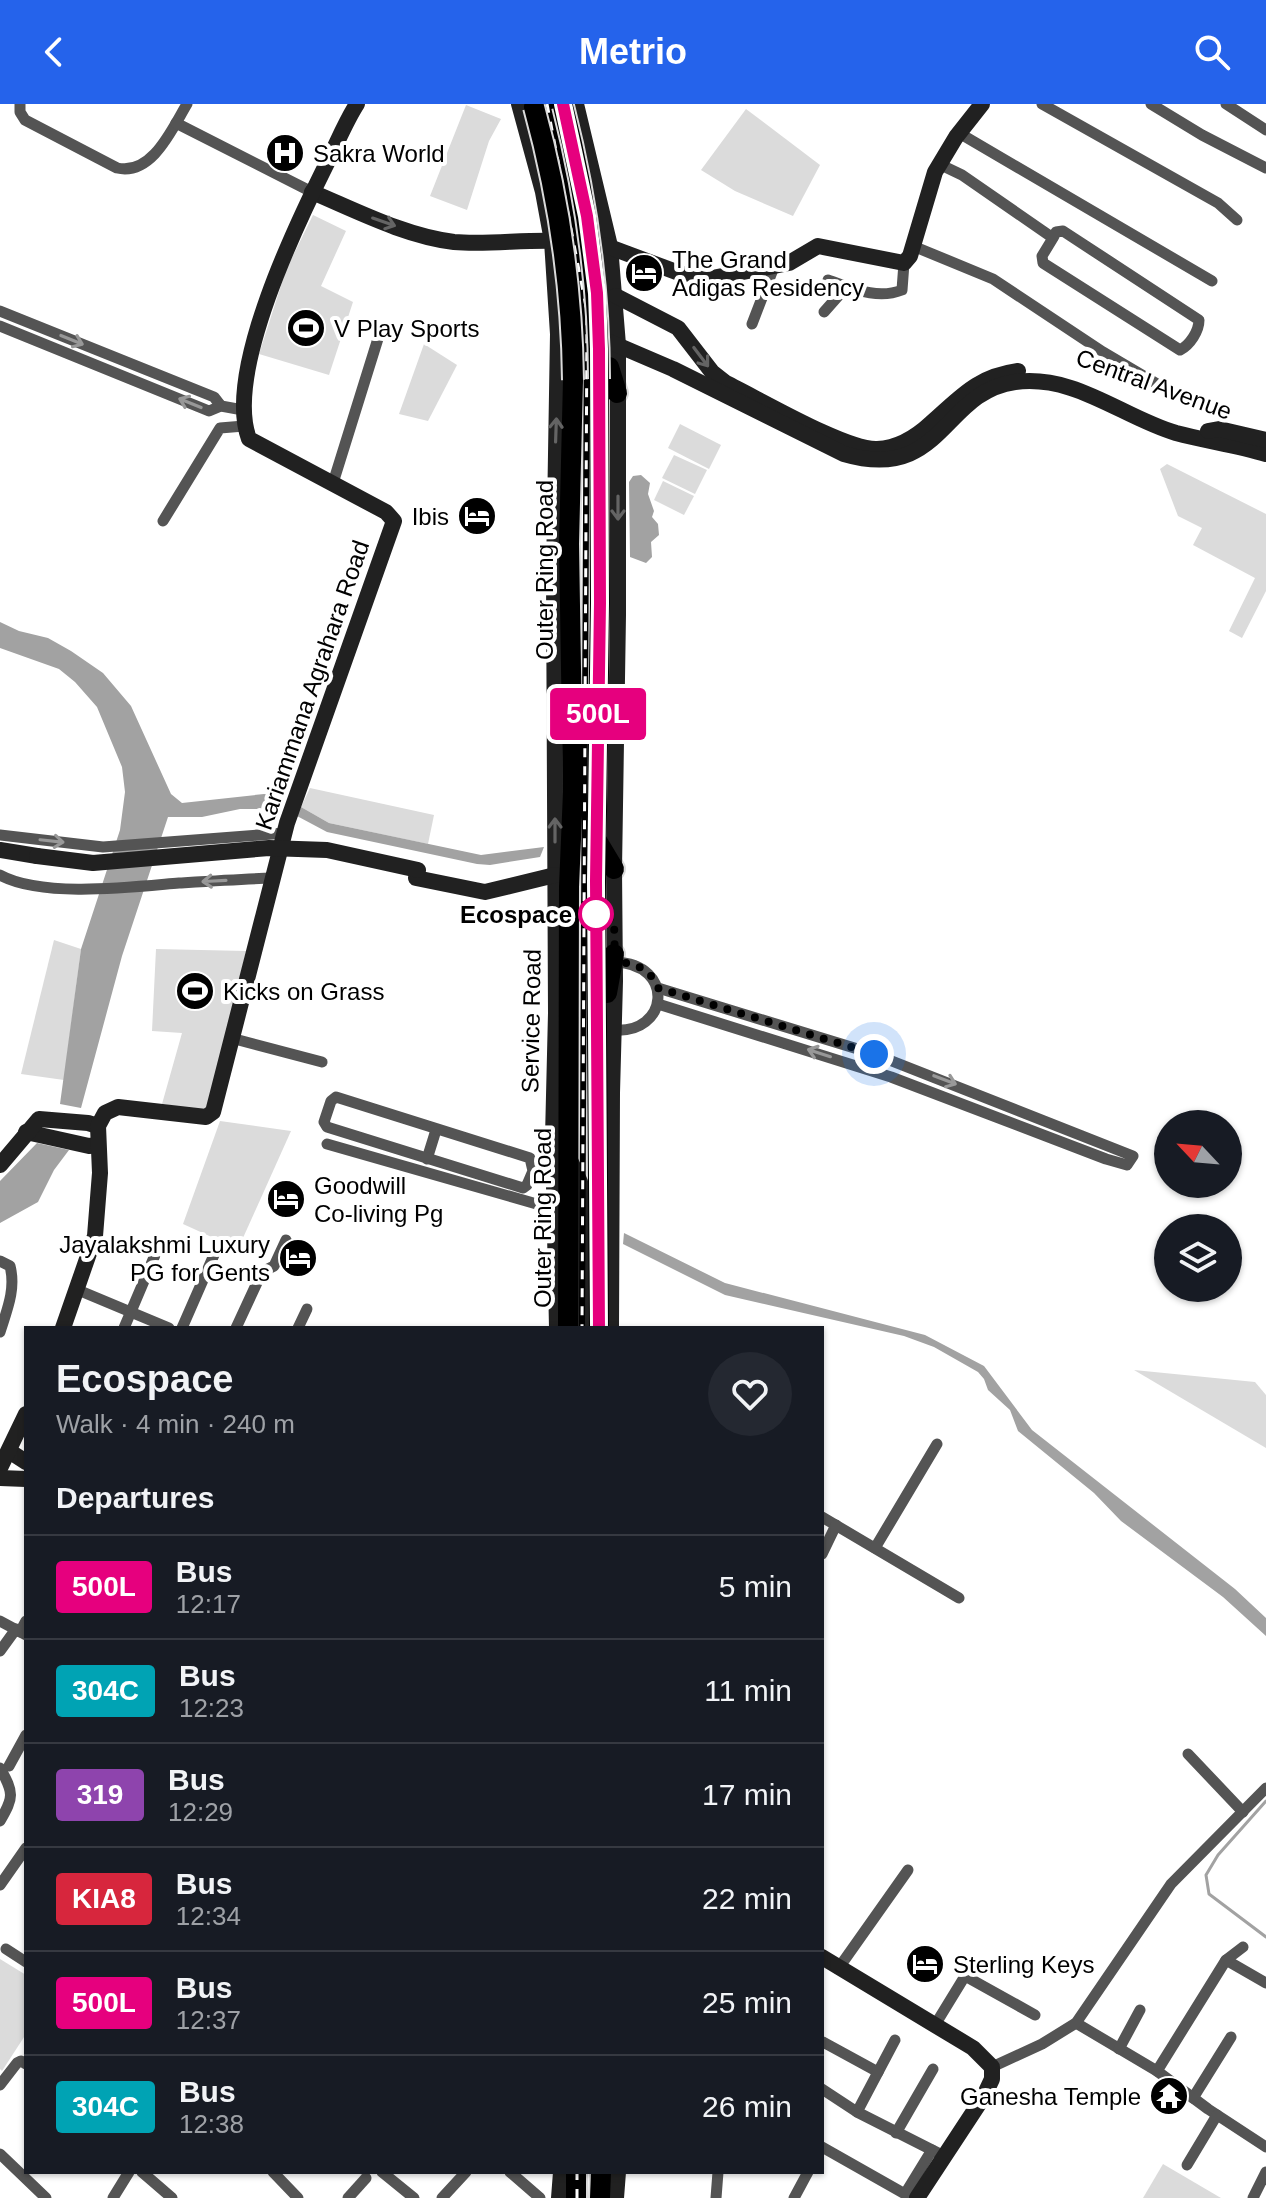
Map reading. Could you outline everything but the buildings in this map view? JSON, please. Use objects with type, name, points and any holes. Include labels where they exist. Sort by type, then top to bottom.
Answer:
[{"type":"highway","points":[[548,105],[558,140],[577,243],[581,333],[571,373],[609,367],[617,393]]},
{"type":"highway","points":[[548,105],[583,188],[594,264],[599,379],[600,603],[596,839],[612,1030],[604,1094],[599,1326]]},
{"type":"highway","name":"Outer Ring Road","points":[[548,105],[555,190],[567,266],[571,373],[572,823],[562,980],[561,1163],[568,1326]]},
{"type":"highway","points":[[596,839],[614,869]]},
{"type":"highway","points":[[612,1030],[605,1007],[609,971],[619,960]]},
{"type":"highway","points":[[576,2174],[576,2198]]},
{"type":"highway","points":[[602,2174],[615,2197]]},
{"type":"street","points":[[20,104],[25,120],[127,171],[150,160],[187,104]]},
{"type":"street","points":[[244,418],[250,364],[263,306],[312,192],[357,104]]},
{"type":"street","points":[[828,280],[889,295],[902,290],[904,263],[910,256],[939,164],[982,104]]},
{"type":"street","points":[[1042,104],[1218,203],[1237,220]]},
{"type":"street","points":[[1151,104],[1266,168]]},
{"type":"street","points":[[1226,104],[1266,130]]},
{"type":"street","points":[[548,105],[583,132],[610,246],[616,296],[618,615],[614,869],[619,960],[647,971],[658,988],[658,1004],[646,1022],[612,1030]]},
{"type":"street","name":"Service Road","points":[[548,105],[532,147],[552,241],[558,334],[571,373],[554,491],[555,871],[562,980]]},
{"type":"street","points":[[176,123],[312,192],[370,217],[437,239],[457,242],[552,241],[610,246],[696,278],[724,277],[772,267],[797,260],[809,249],[818,246],[904,263]]},
{"type":"street","points":[[532,147],[583,132]]},
{"type":"street","points":[[959,133],[1212,281]]},
{"type":"street","points":[[939,164],[962,175],[1053,238]]},
{"type":"street","points":[[1063,231],[1199,320],[1196,331],[1183,349],[1180,350],[1043,263],[1042,256],[1053,238],[1056,232],[1063,231]]},
{"type":"street","points":[[913,246],[993,279],[1103,352],[1169,391]]},
{"type":"street","points":[[752,324],[772,267]]},
{"type":"street","points":[[824,312],[847,286]]},
{"type":"street","name":"Central Avenue","points":[[616,296],[653,312],[678,328],[712,372],[726,383],[859,447],[875,449],[907,441],[978,382],[1016,371],[1057,373],[1084,380],[1204,434],[1266,454]]},
{"type":"street","points":[[0,311],[214,397],[221,406],[244,418]]},
{"type":"street","points":[[0,326],[209,411],[221,406]]},
{"type":"street","points":[[333,483],[381,329]]},
{"type":"street","points":[[558,334],[581,333]]},
{"type":"street","name":"Central Avenue","points":[[581,333],[673,369],[844,454],[874,461],[903,458],[919,450],[976,399],[1002,385],[1016,382],[1055,384],[1082,390],[1175,432],[1204,434],[1266,447]]},
{"type":"street","points":[[163,521],[220,428],[244,418]]},
{"type":"street","name":"Kariammana Agrahara Road","points":[[93,1124],[118,1107],[206,1117],[213,1112],[295,797],[394,521],[386,512],[249,439],[244,418]]},
{"type":"street","points":[[1266,440],[1219,429],[1204,434],[1211,446],[1266,461]]},
{"type":"street","points":[[0,835],[103,847],[286,828]]},
{"type":"street","points":[[0,859],[93,863],[269,848],[327,850],[417,874],[485,883],[555,871]]},
{"type":"street","points":[[0,850],[37,860]]},
{"type":"street","points":[[0,875],[47,886],[91,890],[273,878]]},
{"type":"street","points":[[658,988],[897,1062],[1081,1136],[1109,1154]]},
{"type":"street","points":[[658,1004],[891,1077],[1076,1149],[1130,1161]]},
{"type":"street","points":[[231,1038],[322,1062]]},
{"type":"street","points":[[891,1077],[897,1062]]},
{"type":"street","points":[[604,1094],[611,1326]]},
{"type":"street","points":[[336,1097],[530,1158],[533,1171],[523,1188],[427,1159],[327,1127],[324,1122],[331,1101],[336,1097]]},
{"type":"street","points":[[992,1116],[998,1101]]},
{"type":"street","points":[[0,1165],[33,1134],[39,1119],[93,1124],[93,1146],[100,1173],[95,1236],[64,1326]]},
{"type":"street","points":[[427,1159],[436,1130]]},
{"type":"street","points":[[33,1134],[93,1146]]},
{"type":"street","points":[[1076,1149],[1081,1136]]},
{"type":"street","points":[[327,1144],[554,1209]]},
{"type":"street","points":[[533,1171],[561,1163]]},
{"type":"street","points":[[557,1326],[554,1209],[561,1163]]},
{"type":"street","points":[[561,1163],[580,1182],[584,1200],[584,1326]]},
{"type":"street","points":[[237,1326],[262,1272],[274,1266],[286,1240]]},
{"type":"street","points":[[183,1326],[217,1248]]},
{"type":"street","points":[[125,1326],[155,1255]]},
{"type":"street","points":[[0,1261],[10,1266],[13,1279],[10,1302],[0,1332]]},
{"type":"street","points":[[78,1290],[164,1326]]},
{"type":"street","points":[[299,1326],[307,1309]]},
{"type":"street","points":[[0,1468],[24,1418]]},
{"type":"street","points":[[875,1548],[937,1444]]},
{"type":"street","points":[[9,1451],[24,1461]]},
{"type":"street","points":[[0,1478],[24,1479]]},
{"type":"street","points":[[824,1518],[959,1598]]},
{"type":"street","points":[[824,1550],[836,1525]]},
{"type":"street","points":[[0,1621],[22,1629],[0,1651]]},
{"type":"street","points":[[0,1821],[12,1801],[4,1767],[24,1738]]},
{"type":"street","points":[[1188,1754],[1243,1812]]},
{"type":"street","points":[[992,2067],[1042,2044],[1076,2023],[1171,1884],[1266,1788]]},
{"type":"street","points":[[0,1885],[24,1854]]},
{"type":"street","points":[[838,1969],[908,1870]]},
{"type":"street","points":[[1157,2071],[1226,1960],[1243,1947]]},
{"type":"street","points":[[6,1949],[24,1961]]},
{"type":"street","points":[[824,1958],[973,2048],[992,2067],[992,2079],[984,2096],[905,2194],[824,2148]]},
{"type":"street","points":[[1226,1960],[1266,1983]]},
{"type":"street","points":[[935,2025],[965,1976],[1035,2015]]},
{"type":"street","points":[[1119,2049],[1140,2010]]},
{"type":"street","points":[[1076,2023],[1157,2071],[1265,2145]]},
{"type":"street","points":[[1193,2098],[1231,2037]]},
{"type":"street","points":[[857,2112],[895,2040]]},
{"type":"street","points":[[824,2043],[878,2072]]},
{"type":"street","points":[[0,2085],[17,2063],[24,2063]]},
{"type":"street","points":[[896,2133],[933,2069]]},
{"type":"street","points":[[824,2090],[857,2112],[939,2154]]},
{"type":"street","points":[[1187,2165],[1217,2115]]},
{"type":"street","points":[[0,2154],[46,2198]]},
{"type":"street","points":[[917,2198],[939,2154]]},
{"type":"street","points":[[1253,2198],[1266,2172]]},
{"type":"street","points":[[113,2198],[128,2174]]},
{"type":"street","points":[[144,2174],[172,2198]]},
{"type":"street","points":[[275,2174],[298,2198]]},
{"type":"street","points":[[387,2174],[414,2198]]},
{"type":"street","points":[[442,2198],[464,2174]]},
{"type":"street","points":[[512,2174],[540,2198]]},
{"type":"street","points":[[559,2198],[561,2174]]},
{"type":"street","points":[[615,2197],[618,2174]]},
{"type":"street","points":[[716,2174],[717,2195],[729,2198]]},
{"type":"street","points":[[794,2198],[807,2174]]},
{"type":"street","points":[[348,2198],[366,2178]]},
{"type":"shaded area","points":[[466,105],[501,119],[489,141],[467,210],[430,196]]},
{"type":"shaded area","points":[[746,109],[820,165],[793,216],[735,191],[701,170]]},
{"type":"shaded area","name":"V Play Sports","points":[[313,215],[346,231],[321,286],[353,302],[329,375],[259,354],[286,270]]},
{"type":"shaded area","points":[[424,344],[457,365],[428,421],[399,414]]},
{"type":"shaded area","points":[[680,424],[721,445],[709,469],[668,448]]},
{"type":"shaded area","points":[[674,455],[707,470],[695,494],[662,478]]},
{"type":"shaded area","points":[[1167,464],[1266,514],[1266,591],[1242,638],[1229,631],[1255,578],[1193,545],[1202,528],[1178,516],[1160,469]]},
{"type":"shaded area","points":[[641,475],[650,483],[648,494],[659,535],[651,542],[652,557],[646,563],[630,557],[629,482],[633,476]]},
{"type":"shaded area","points":[[663,481],[694,496],[684,515],[654,500]]},
{"type":"shaded area","points":[[0,622],[19,631],[48,638],[103,673],[131,706],[171,794],[182,803],[264,794],[282,796],[278,809],[240,809],[202,817],[168,817],[122,956],[81,1108],[60,1104],[81,949],[120,830],[125,792],[122,767],[97,707],[59,669],[0,648]]},
{"type":"shaded area","points":[[310,788],[434,815],[428,844],[329,823],[301,807]]},
{"type":"shaded area","points":[[301,807],[329,823],[481,855],[544,847],[540,857],[490,865],[477,864],[327,832],[297,816]]},
{"type":"shaded area","points":[[54,940],[81,949],[64,1080],[21,1074]]},
{"type":"shaded area","name":"Kicks on Grass","points":[[156,949],[246,951],[209,1111],[162,1104],[182,1033],[152,1031]]},
{"type":"shaded area","points":[[220,1121],[291,1131],[238,1249],[183,1224]]},
{"type":"shaded area","points":[[37,1143],[69,1150],[54,1170],[38,1202],[0,1223],[0,1181]]},
{"type":"shaded area","points":[[624,1233],[725,1283],[925,1335],[984,1366],[1032,1430],[1235,1589],[1266,1618],[1266,1636],[1223,1597],[1121,1521],[1094,1493],[1018,1431],[1010,1410],[988,1390],[978,1372],[934,1347],[904,1336],[725,1295],[623,1244]]},
{"type":"shaded area","points":[[1134,1370],[1255,1382],[1266,1395],[1266,1448]]},
{"type":"shaded area","points":[[0,1959],[24,1974],[24,2037],[2,2071]]},
{"type":"shaded area","points":[[1163,2164],[1221,2198],[1143,2198]]},
{"type":"waterway","points":[[1266,1801],[1218,1855],[1206,1875],[1209,1894],[1266,1937]]},
{"type":"railway","points":[[547,104],[587,312],[582,1326]]},
{"type":"railway","points":[[577,2174],[577,2198]]},
{"type":"bus line","name":"500L","points":[[563,104],[583,188],[597,293],[599,349],[600,603],[596,881],[599,1326]]},
{"type":"place","name":"Sakra World","points":[[285,153]]},
{"type":"place","name":"The Grand Adigas Residency","points":[[644,273]]},
{"type":"place","name":"V Play Sports","points":[[306,328]]},
{"type":"place","name":"Ibis","points":[[477,516]]},
{"type":"place","name":"Ecospace","points":[[596,914]]},
{"type":"place","name":"Kicks on Grass","points":[[195,991]]},
{"type":"place","name":"Goodwill Co-living Pg","points":[[286,1199]]},
{"type":"place","name":"Jayalakshmi Luxury PG for Gents","points":[[298,1258]]},
{"type":"place","name":"Sterling Keys","points":[[925,1964]]},
{"type":"place","name":"Ganesha Temple","points":[[1169,2096]]},
{"type":"route","points":[[596,914],[614,920],[615,962],[641,967],[658,988],[874,1054]]}]
